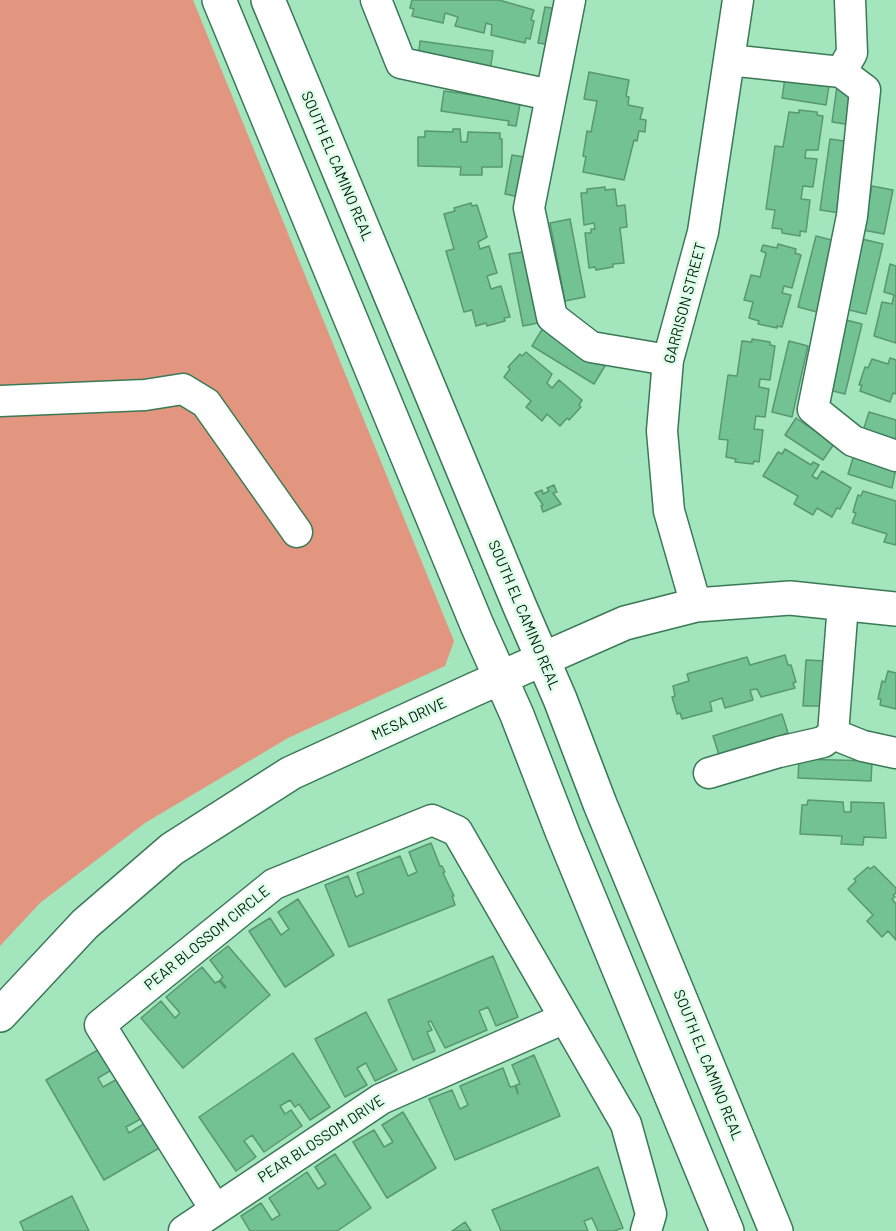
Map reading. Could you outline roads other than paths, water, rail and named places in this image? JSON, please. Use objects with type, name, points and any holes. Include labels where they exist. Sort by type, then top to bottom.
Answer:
[{"type":"main road","points":[[219,0],[477,625],[501,678],[727,1231]]},
{"type":"main road","name":"SOUTH EL CAMINO REAL","points":[[268,0],[543,659],[776,1231]]},
{"type":"main road","name":"MESA DRIVE","points":[[0,1015],[86,924],[172,849],[291,773],[625,623],[696,605],[790,598],[896,609]]},
{"type":"street","points":[[376,0],[401,63],[550,95]]},
{"type":"street","points":[[570,0],[529,208],[552,317],[591,347],[668,360]]},
{"type":"street","name":"GARRISON STREET","points":[[696,605],[669,511],[662,431],[668,360],[703,232],[738,0]]},
{"type":"street","points":[[841,72],[852,53],[850,0]]},
{"type":"street","points":[[729,60],[841,72],[864,90],[852,216],[813,409],[853,441],[896,456]]},
{"type":"street","points":[[0,401],[146,395],[183,389],[206,403],[297,532]]},
{"type":"street","points":[[709,773],[779,752],[823,742],[833,734],[843,604]]},
{"type":"street","points":[[833,734],[863,746],[896,753]]},
{"type":"street","name":"PEAR BLOSSOM CIRCLE","points":[[215,1209],[100,1025],[274,884],[432,820],[457,831],[565,1018]]},
{"type":"street","points":[[565,1018],[626,1124],[651,1214],[646,1231]]},
{"type":"street","name":"PEAR BLOSSOM DRIVE","points":[[184,1231],[381,1099],[565,1018]]}]
